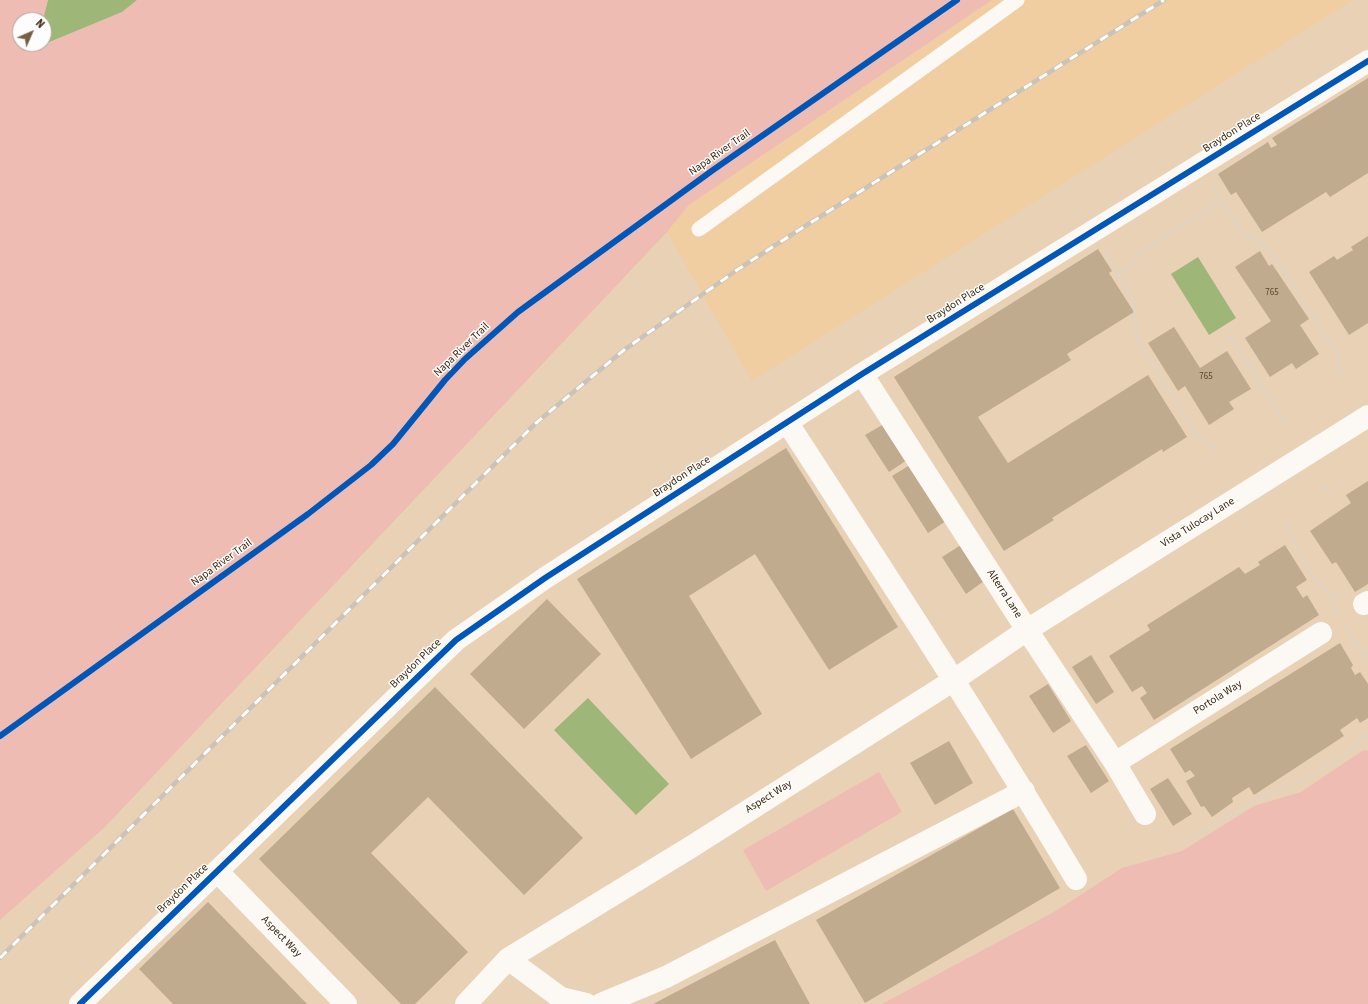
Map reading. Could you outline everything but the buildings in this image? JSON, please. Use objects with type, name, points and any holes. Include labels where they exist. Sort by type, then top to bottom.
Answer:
[{"type":"street","name":"Braydon Place","points":[[80,1004],[456,640],[545,578],[862,374],[1368,61]]},
{"type":"street","name":"Alterra Lane","points":[[862,374],[1027,630],[1115,763],[1145,814]]},
{"type":"street","name":"Vista Tulocay Lane","points":[[1027,630],[1368,416]]},
{"type":"street","points":[[787,422],[954,680],[1024,791],[1076,879]]},
{"type":"street","name":"Aspect Way","points":[[466,1004],[508,959],[692,847],[954,680],[1027,630]]},
{"type":"street","name":"Portola Way","points":[[1115,763],[1321,633]]},
{"type":"street","points":[[602,1004],[666,977],[1024,791]]},
{"type":"street","name":"Aspect Way","points":[[217,871],[346,1004]]},
{"type":"street","points":[[508,959],[561,998],[586,1004]]},
{"type":"lane","points":[[699,229],[1017,0]]},
{"type":"path","points":[[1201,164],[1241,232],[1254,238],[1270,250],[1339,356],[1337,366],[1342,376]]},
{"type":"path","points":[[1118,273],[1134,263],[1138,254],[1222,201]]},
{"type":"path","points":[[1093,232],[1131,296],[1134,305],[1138,342],[1200,438],[1211,444],[1217,453]]},
{"type":"path","points":[[1230,336],[1287,425]]},
{"type":"path","points":[[1323,485],[1330,495]]},
{"type":"path","points":[[1286,522],[1301,557],[1311,573],[1331,596],[1338,618]]},
{"type":"path","points":[[1342,622],[1368,662]]},
{"type":"path","points":[[1182,843],[1262,797],[1310,777],[1350,751],[1368,732]]},
{"type":"shaded area","points":[[0,0],[48,0],[45,12],[12,12],[12,52],[52,52],[52,41],[122,12],[137,0],[992,0],[689,205],[667,232],[105,827],[0,920]]},
{"type":"shaded area","points":[[48,0],[137,0],[122,12],[52,41],[52,12],[45,12]]},
{"type":"shaded area","points":[[992,0],[1353,0],[752,381],[667,232],[689,205]]},
{"type":"shaded area","points":[[1198,257],[1236,318],[1209,335],[1171,274]]},
{"type":"shaded area","points":[[588,698],[669,784],[636,815],[554,730]]},
{"type":"shaded area","points":[[1368,750],[1368,1004],[882,1004],[1054,912],[1122,868],[1182,851],[1254,806],[1301,792],[1362,751]]},
{"type":"shaded area","points":[[879,772],[902,812],[766,891],[743,850]]},
{"type":"railway","points":[[0,958],[536,423],[624,350],[737,270],[1164,0]]},
{"type":"cycle path","name":"Napa River Trail","points":[[0,736],[308,514],[371,465],[393,444],[445,380],[465,359],[518,312],[713,170],[957,0]]},
{"type":"cycle path","points":[[80,1004],[456,640],[545,578],[862,374],[1368,61]]}]
